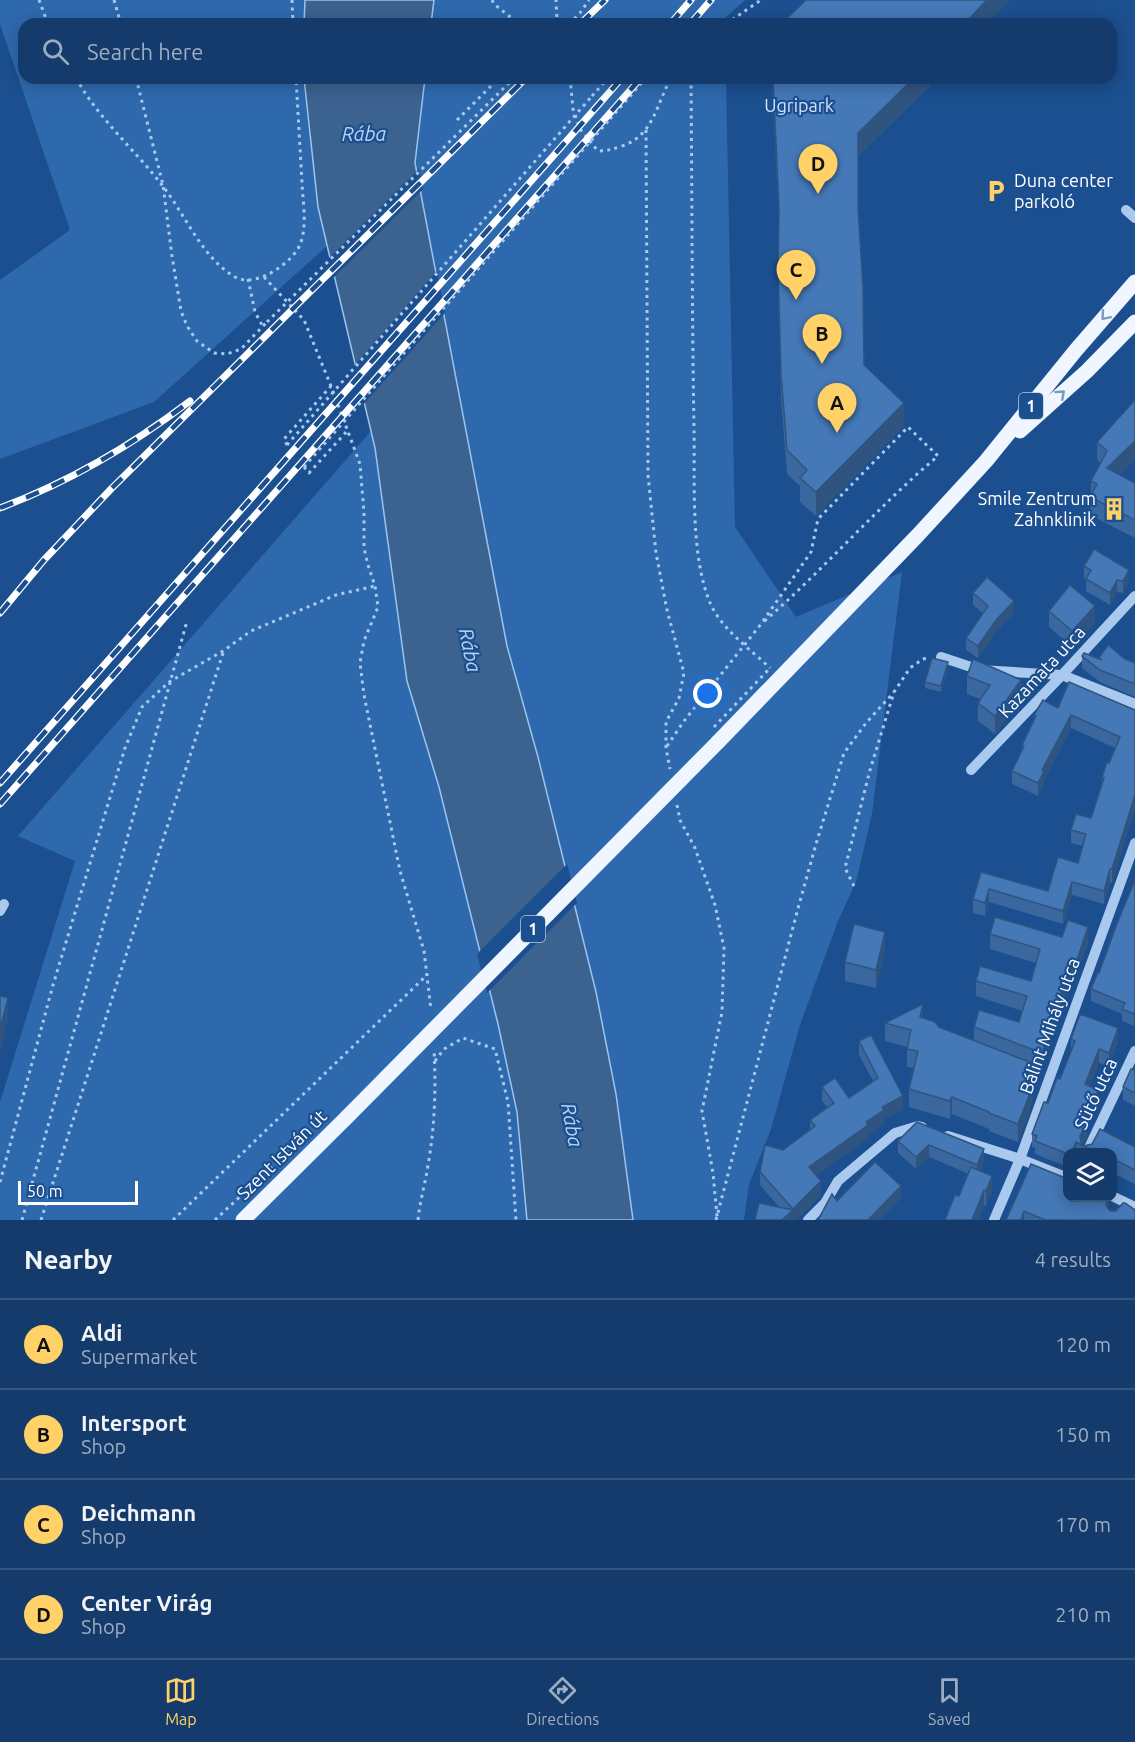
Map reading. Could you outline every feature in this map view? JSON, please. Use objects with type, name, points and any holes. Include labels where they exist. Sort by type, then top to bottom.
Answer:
[{"type":"main road","name":"1","points":[[986,461],[1076,350],[1135,282]]},
{"type":"main road","name":"1","points":[[986,461],[1087,371],[1135,322]]},
{"type":"main road","name":"Szent István út","points":[[243,1220],[718,742],[986,461]]},
{"type":"street","points":[[1126,210],[1135,218]]},
{"type":"street","name":"Kazamata utca","points":[[971,770],[1135,596]]},
{"type":"street","points":[[941,657],[980,670],[1062,675],[1135,704]]},
{"type":"street","name":"Bálint Mihály utca","points":[[994,1220],[1020,1159],[1043,1077],[1135,843]]},
{"type":"street","name":"Sütő utca","points":[[1089,1148],[1135,1051]]},
{"type":"street","points":[[808,1220],[825,1203],[838,1181],[895,1133],[918,1126],[929,1129]]},
{"type":"street","points":[[941,1133],[1063,1176]]},
{"type":"street","points":[[1117,1200],[1122,1206],[1135,1207]]},
{"type":"path","points":[[39,0],[46,18]]},
{"type":"path","points":[[114,0],[119,18]]},
{"type":"path","points":[[292,0],[293,18]]},
{"type":"path","points":[[492,0],[512,18]]},
{"type":"path","points":[[556,0],[557,18]]},
{"type":"path","points":[[575,18],[589,0]]},
{"type":"path","points":[[735,18],[761,0]]},
{"type":"path","points":[[80,84],[123,140],[163,185],[193,232],[218,263],[237,279],[264,277],[288,262],[301,244],[303,232],[296,84]]},
{"type":"path","points":[[138,84],[163,185],[181,311],[197,341],[214,353],[227,354],[241,349],[508,84]]},
{"type":"path","points":[[457,120],[493,84]]},
{"type":"path","points":[[571,84],[573,109],[580,129],[598,151],[607,151],[631,143],[646,130],[668,84]]},
{"type":"path","points":[[331,386],[284,439],[287,445],[603,84]]},
{"type":"path","points":[[348,430],[309,473],[304,467],[641,84]]},
{"type":"path","points":[[690,84],[693,399],[696,520],[700,568],[711,605],[723,624],[770,668]]},
{"type":"path","points":[[646,130],[648,475],[656,553],[667,610],[684,673],[679,698],[666,722],[666,748],[684,720],[745,645],[811,552],[818,519],[908,427],[938,456],[913,477],[795,595],[760,624]]},
{"type":"path","points":[[264,277],[304,320],[360,464],[364,548],[375,586],[378,607],[364,641],[360,663],[364,696],[400,871],[424,951],[432,1018]]},
{"type":"path","points":[[248,279],[255,312],[263,326]]},
{"type":"path","points":[[0,1182],[53,985],[125,748],[141,707],[169,682],[223,651],[251,631],[336,595],[375,586]]},
{"type":"path","points":[[22,1220],[187,621]]},
{"type":"path","points":[[41,1220],[223,651]]},
{"type":"path","points":[[718,1218],[797,912],[844,753],[866,723],[894,692],[910,668],[923,659],[941,657]]},
{"type":"path","points":[[854,886],[845,868],[870,770],[894,692]]},
{"type":"path","points":[[681,820],[695,848],[715,905],[724,948],[722,1012],[702,1111],[718,1218]]},
{"type":"path","points":[[173,1220],[428,974]]},
{"type":"path","points":[[434,1062],[444,1048],[463,1038],[495,1049],[508,1102],[516,1220]]},
{"type":"path","points":[[418,1220],[428,1166],[436,1097],[433,1040]]},
{"type":"path","points":[[215,1220],[297,1142]]},
{"type":"shaded area","points":[[0,0],[305,0],[304,18],[18,18],[18,77],[0,24]]},
{"type":"shaded area","points":[[434,0],[745,0],[725,18],[432,18]]},
{"type":"shaded area","points":[[20,84],[305,84],[318,207],[327,246],[154,402],[0,459],[0,280],[70,230]]},
{"type":"shaded area","points":[[424,84],[726,84],[735,527],[796,617],[902,572],[872,814],[856,882],[838,921],[800,1025],[771,1129],[749,1184],[744,1220],[633,1220],[616,1094],[596,992],[538,757],[507,646],[415,163]]},
{"type":"shaded area","points":[[371,431],[407,681],[439,787],[498,1024],[517,1112],[527,1220],[0,1220],[0,1102],[75,861],[18,836]]},
{"type":"water","points":[[305,0],[434,0],[432,18],[304,18]]},
{"type":"water","name":"Rába","points":[[305,84],[424,84],[415,163],[507,646],[538,757],[596,992],[616,1094],[633,1220],[527,1220],[517,1112],[498,1024],[439,787],[407,681],[375,448],[318,207]]},
{"type":"pier","points":[[419,169],[423,189],[332,279],[327,260]]},
{"type":"pier","points":[[437,271],[445,313],[362,406],[353,367]]},
{"type":"pier","points":[[567,864],[577,903],[487,993],[477,954]]},
{"type":"building","points":[[806,0],[987,0],[970,18],[787,18]]},
{"type":"building","points":[[773,84],[908,84],[858,133],[858,208],[863,287],[864,365],[904,403],[816,492],[800,478],[807,470],[787,450],[781,374],[779,208]]},
{"type":"building","points":[[1135,400],[1135,441],[1107,468],[1135,483],[1135,520],[1090,497],[1097,484],[1091,481],[1107,451],[1097,442]]},
{"type":"building","points":[[1094,549],[1129,570],[1123,581],[1117,580],[1110,593],[1086,579],[1091,570],[1084,566]]},
{"type":"building","points":[[987,577],[1014,601],[996,620],[978,646],[966,638],[988,606],[973,593]]},
{"type":"building","points":[[1070,585],[1095,606],[1072,631],[1049,611]]},
{"type":"building","points":[[1108,645],[1125,659],[1135,663],[1135,684],[1100,670],[1082,656],[1084,653],[1102,660],[1099,658]]},
{"type":"building","points":[[932,658],[948,662],[941,686],[925,682]]},
{"type":"building","points":[[973,659],[1021,680],[995,716],[978,703],[990,685],[967,676]]},
{"type":"building","points":[[1069,682],[1135,710],[1135,795],[1104,891],[1072,882],[1063,911],[989,889],[985,903],[973,899],[981,872],[1048,891],[1058,857],[1078,863],[1086,834],[1071,830],[1076,814],[1091,818],[1107,762],[1109,763],[1120,737],[1071,715],[1042,770],[1044,771],[1038,783],[1012,771],[1036,716],[1034,715],[1043,700],[1058,708]]},
{"type":"building","points":[[1135,880],[1134,1014],[1122,1009],[1125,1003],[1091,989]]},
{"type":"building","points":[[995,917],[1062,937],[1068,920],[1088,927],[1077,960],[1072,958],[1042,1053],[974,1027],[979,1010],[1019,1022],[1027,996],[976,981],[980,966],[1031,981],[1040,949],[990,934]]},
{"type":"building","points":[[854,924],[885,932],[876,970],[845,962]]},
{"type":"building","points":[[0,996],[8,998],[0,1029]]},
{"type":"building","points":[[923,1004],[920,1017],[935,1022],[939,1027],[1037,1065],[1028,1092],[1030,1093],[1018,1124],[952,1097],[950,1101],[909,1089],[918,1051],[907,1049],[911,1030],[885,1023]]},
{"type":"building","points":[[1080,1014],[1118,1028],[1109,1053],[1099,1049],[1085,1084],[1098,1090],[1080,1136],[1084,1146],[1076,1142],[1074,1148],[1063,1148],[1063,1152],[1035,1141],[1037,1136],[1032,1134],[1044,1102],[1048,1103],[1057,1078],[1060,1079],[1075,1041],[1071,1039]]},
{"type":"building","points":[[871,1035],[903,1096],[882,1107],[884,1110],[866,1122],[868,1125],[809,1167],[821,1181],[793,1209],[760,1172],[765,1145],[783,1150],[815,1126],[810,1120],[834,1103],[822,1087],[835,1078],[849,1098],[878,1078],[859,1041]]},
{"type":"building","points":[[1135,1067],[1135,1093],[1123,1087],[1131,1069],[1134,1070]]},
{"type":"building","points":[[917,1122],[984,1149],[977,1165],[929,1145],[916,1157],[898,1141]]},
{"type":"building","points":[[1100,1129],[1135,1147],[1135,1170],[1117,1161],[1117,1148],[1084,1146],[1092,1144]]},
{"type":"building","points":[[875,1162],[901,1186],[868,1220],[818,1220],[832,1194],[837,1201]]},
{"type":"building","points":[[1031,1164],[1063,1177],[1063,1202],[1107,1202],[1106,1205],[1110,1211],[1116,1211],[1125,1203],[1135,1210],[1135,1220],[1045,1220],[1024,1211],[1021,1220],[1006,1220]]},
{"type":"building","points":[[971,1167],[992,1176],[972,1220],[945,1220],[955,1195],[959,1196]]},
{"type":"building","points":[[759,1203],[793,1210],[782,1220],[755,1220]]},
{"type":"railway","points":[[586,18],[605,0]]},
{"type":"railway","points":[[675,18],[691,0]]},
{"type":"railway","points":[[695,18],[711,0]]},
{"type":"railway","points":[[0,613],[44,560],[111,489],[520,84]]},
{"type":"railway","points":[[0,783],[617,84]]},
{"type":"railway","points":[[0,804],[636,84]]},
{"type":"railway","points":[[0,508],[50,487],[99,462],[190,401]]},
{"type":"place","name":"Duna center parkoló","points":[[996,191]]},
{"type":"place","name":"Center Virág","points":[[818,194]]},
{"type":"place","name":"Deichmann","points":[[796,300]]},
{"type":"place","name":"Intersport","points":[[822,364]]},
{"type":"place","name":"Aldi","points":[[837,433]]},
{"type":"place","name":"Smile Zentrum Zahnklinik","points":[[1114,509]]},
{"type":"park label","name":"Ugripark","points":[[799,106]]}]
